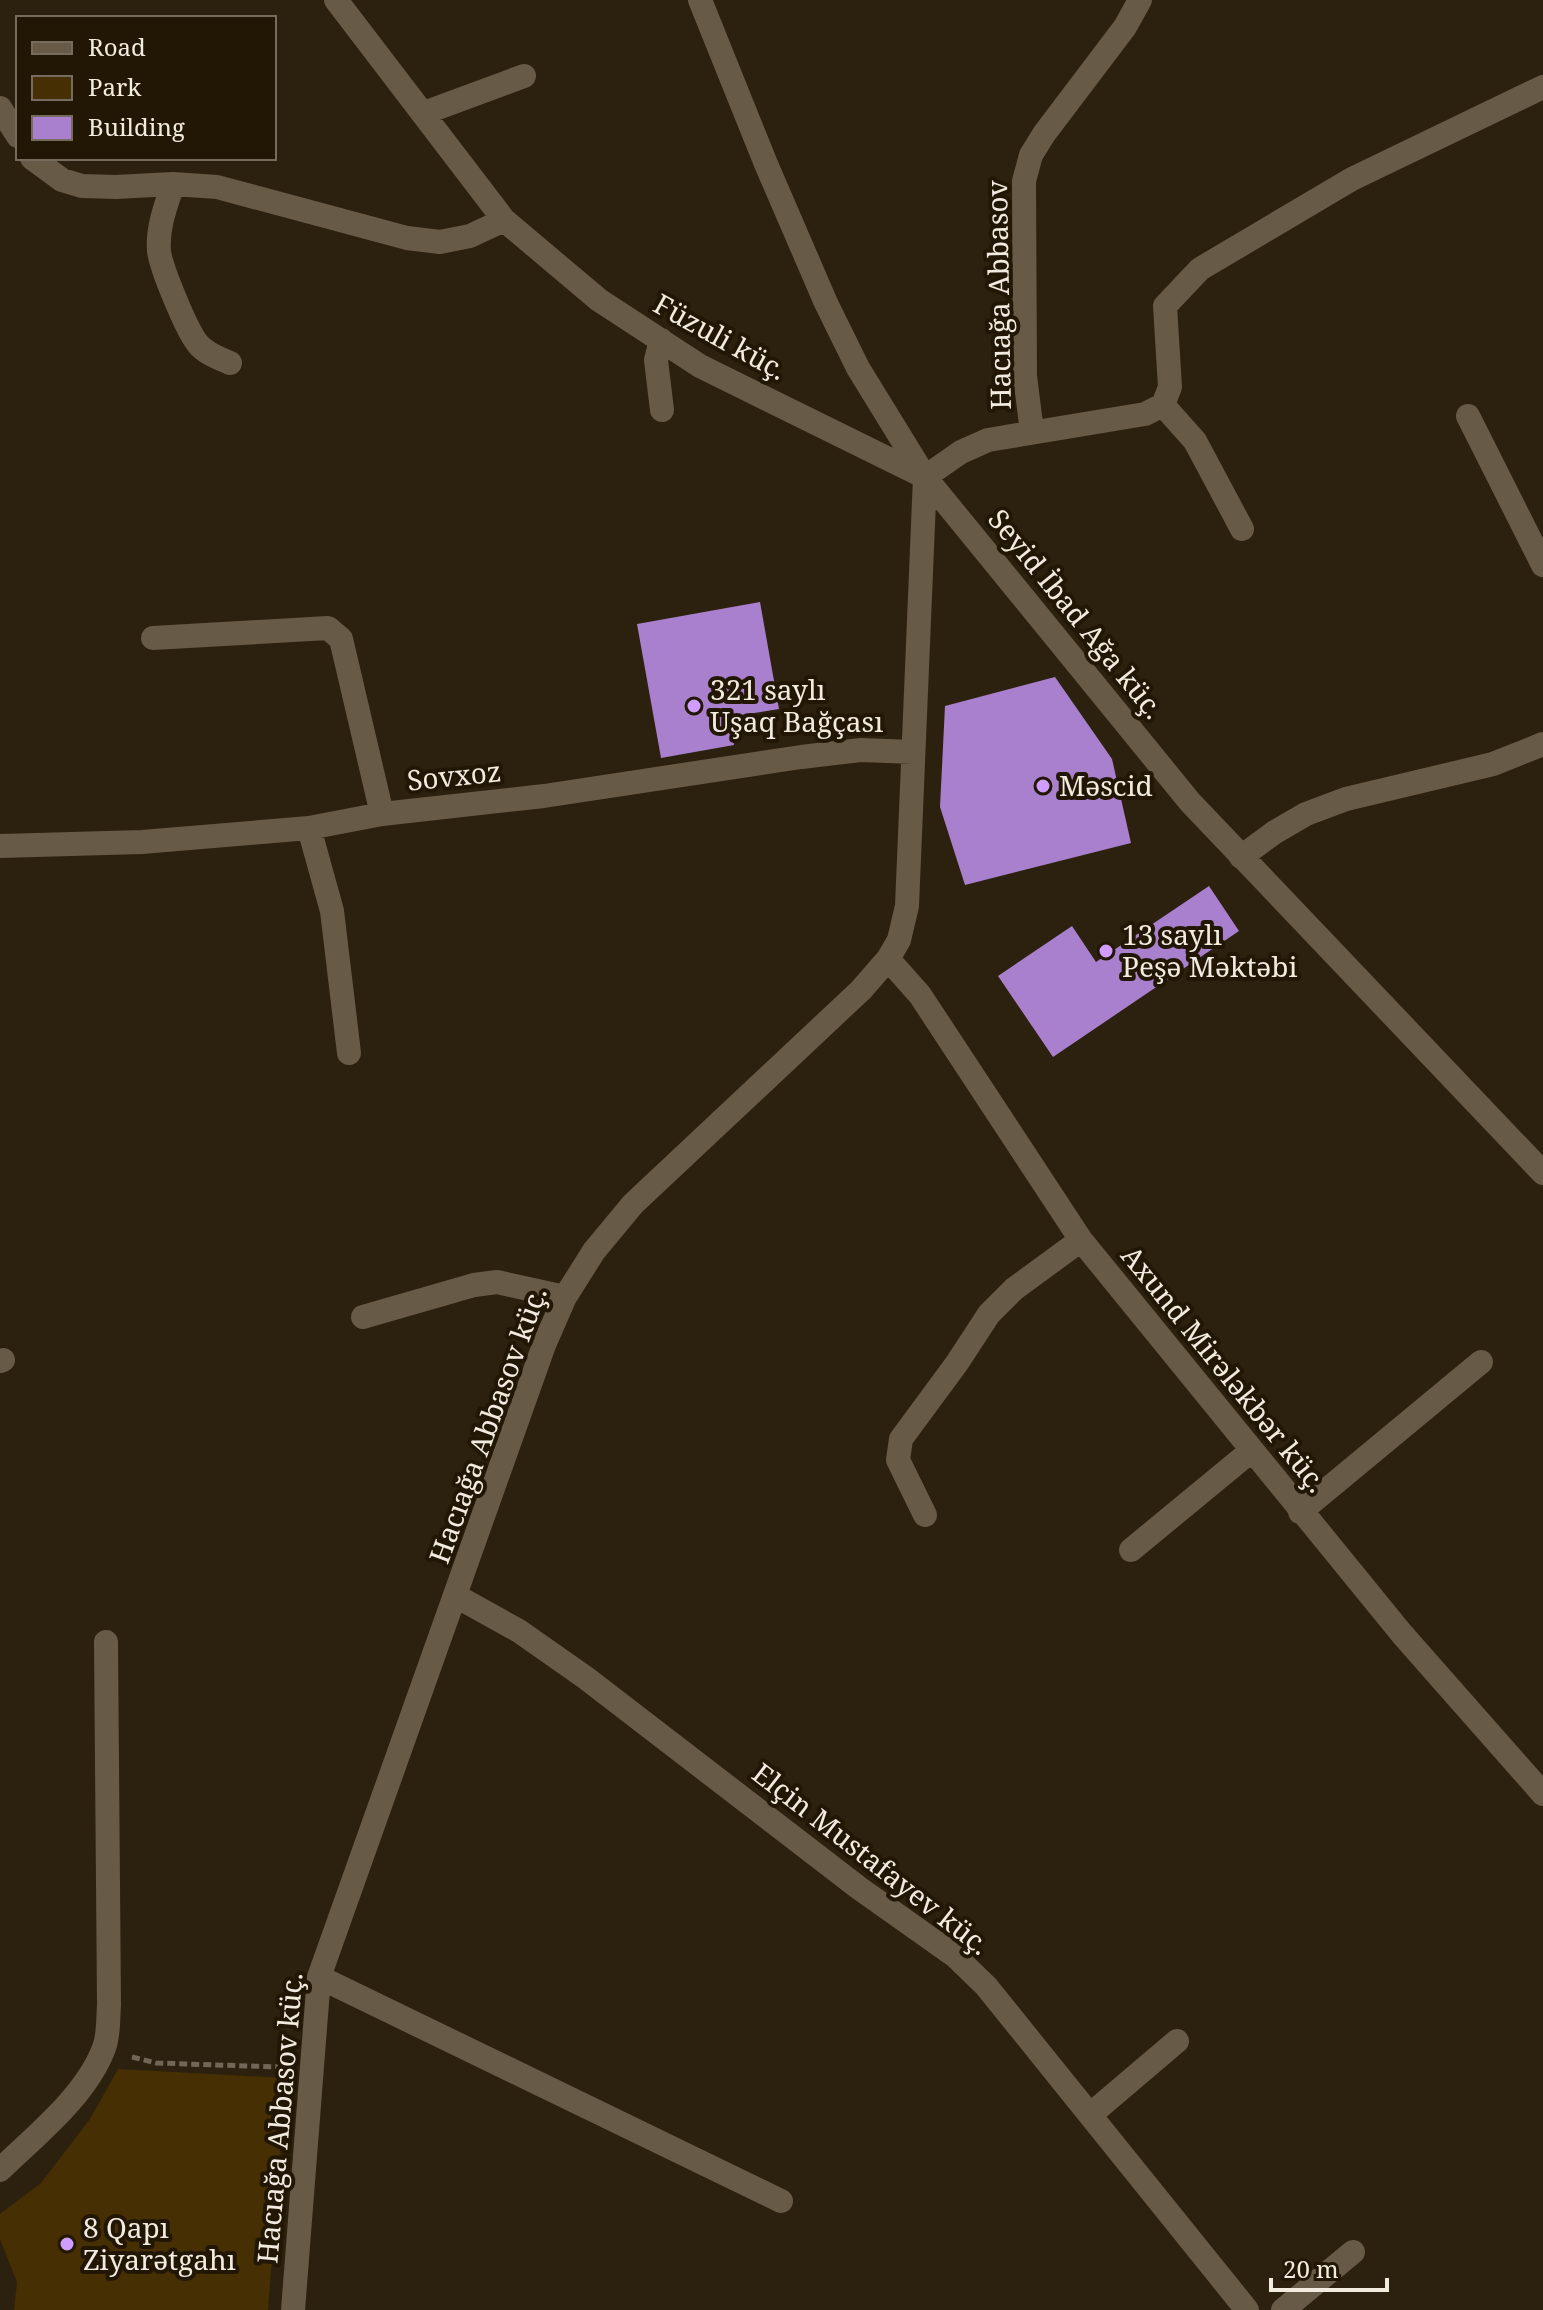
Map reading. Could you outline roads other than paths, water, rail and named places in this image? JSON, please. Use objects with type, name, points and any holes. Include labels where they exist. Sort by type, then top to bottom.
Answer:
[{"type":"street","name":"Füzuli küç.","points":[[336,0],[504,220],[599,300],[700,366],[925,477]]},
{"type":"street","name":"Seyid İbad Ağa küç.","points":[[700,0],[826,303],[858,368],[925,477],[1190,802],[1543,1173]]},
{"type":"street","name":"Hacıağa Abbasov","points":[[1032,432],[1025,376],[1024,181],[1031,155],[1044,134],[1125,27],[1138,1]]},
{"type":"street","points":[[424,113],[524,76]]},
{"type":"street","points":[[925,477],[961,452],[988,440],[1145,414],[1163,405],[1170,387],[1165,306],[1200,269],[1352,179],[1543,87]]},
{"type":"street","points":[[0,108],[16,133]]},
{"type":"street","points":[[35,160],[62,180],[82,186],[173,184],[217,187],[407,238],[440,242],[470,236],[504,220]]},
{"type":"street","points":[[173,184],[161,223],[159,252],[167,280],[197,343],[209,354],[230,363]]},
{"type":"street","points":[[661,340],[656,360],[662,410]]},
{"type":"street","points":[[1163,405],[1195,441],[1242,529]]},
{"type":"street","points":[[1468,416],[1543,565]]},
{"type":"street","name":"Hacıağa Abbasov küç.","points":[[293,2310],[319,1977],[544,1345],[565,1297],[594,1251],[633,1204],[861,990],[888,959],[899,940],[907,906],[925,477]]},
{"type":"street","points":[[153,638],[328,628],[341,639],[382,814]]},
{"type":"street","points":[[1241,857],[1306,814],[1346,799],[1493,764],[1543,744]]},
{"type":"street","name":"Sovxoz","points":[[0,846],[142,842],[309,828],[382,814],[559,794],[801,757],[861,750],[913,752]]},
{"type":"street","points":[[309,828],[332,911],[349,1053]]},
{"type":"street","name":"Axund Mirələkbər küç.","points":[[888,959],[920,995],[1081,1240],[1300,1512],[1543,1794]]},
{"type":"street","points":[[925,1515],[898,1460],[901,1439],[989,1314],[1014,1289],[1081,1240]]},
{"type":"street","points":[[363,1317],[474,1285],[497,1282],[565,1297]]},
{"type":"street","points":[[1300,1512],[1481,1362]]},
{"type":"street","points":[[1131,1550],[1251,1451]]},
{"type":"street","name":"Elçin Mustafayev küç.","points":[[456,1596],[519,1631],[586,1678],[859,1888],[955,1956],[986,1986],[1247,2310]]},
{"type":"street","points":[[0,2170],[74,2097],[92,2073],[105,2046],[109,2005],[106,1642]]},
{"type":"street","points":[[319,1977],[781,2201]]},
{"type":"street","points":[[1090,2115],[1177,2041]]},
{"type":"street","points":[[1283,2310],[1353,2252]]},
{"type":"place","name":"321 saylı Uşaq Bağçası","points":[[694,706]]},
{"type":"place","name":"Məscid","points":[[1043,786]]},
{"type":"place","name":"13 saylı Peşə Məktəbi","points":[[1106,951]]},
{"type":"place","name":"8 Qapı Ziyarətgahı","points":[[67,2244]]}]
